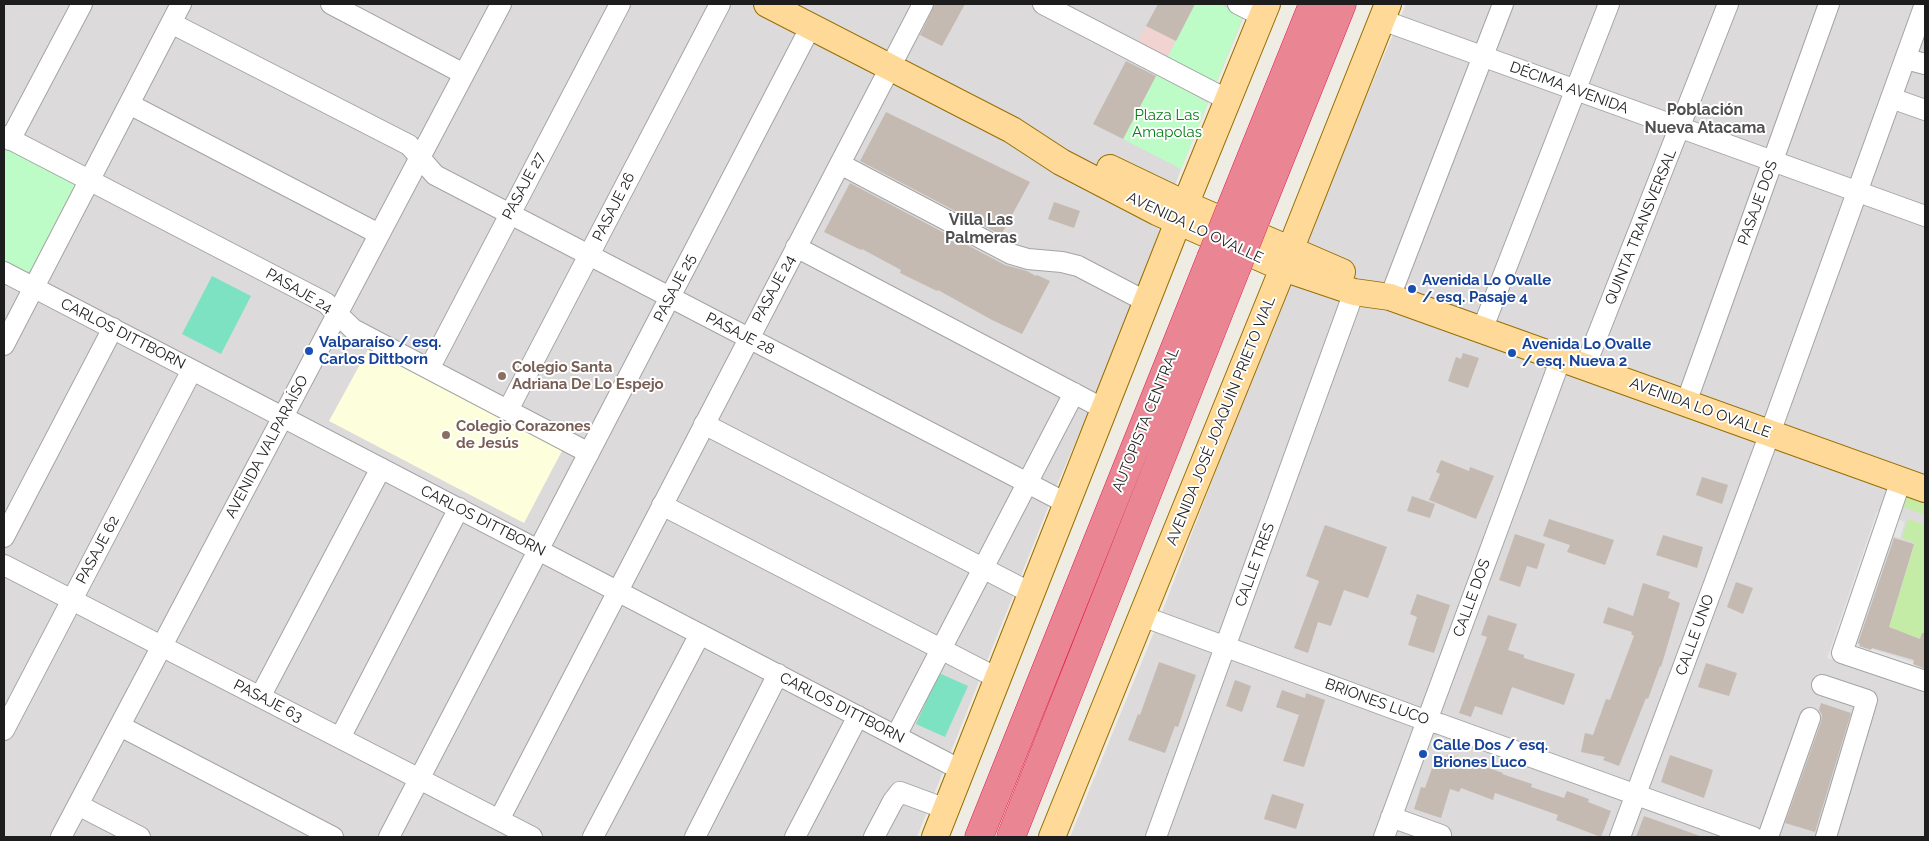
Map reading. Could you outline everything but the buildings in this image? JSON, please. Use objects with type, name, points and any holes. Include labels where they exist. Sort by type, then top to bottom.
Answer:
[{"type":"highway","name":"AUTOPISTA CENTRAL","points":[[979,837],[1313,4]]},
{"type":"highway","name":"AUTOPISTA CENTRAL","points":[[1011,837],[1342,4]]},
{"type":"main road","name":"AVENIDA LO OVALLE","points":[[767,4],[1012,130],[1097,162],[1182,213],[1287,259],[1354,292],[1390,297]]},
{"type":"main road","points":[[935,837],[1264,10]]},
{"type":"main road","name":"AVENIDA JOSÉ JOAQUÍN PRIETO VIAL","points":[[1052,837],[1287,259],[1385,12]]},
{"type":"main road","name":"AVENIDA LO OVALLE","points":[[1287,259],[1365,282],[1390,297],[1913,485]]},
{"type":"street","points":[[7,138],[82,4]]},
{"type":"street","points":[[4,345],[181,4]]},
{"type":"street","points":[[330,4],[464,74]]},
{"type":"street","name":"AVENIDA VALPARAÍSO","points":[[61,837],[501,4]]},
{"type":"street","name":"PASAJE 27","points":[[429,369],[620,4]]},
{"type":"street","name":"PASAJE 26","points":[[508,410],[720,4]]},
{"type":"street","name":"PASAJE 24","points":[[499,820],[923,4]]},
{"type":"street","points":[[1043,4],[1228,100]]},
{"type":"street","points":[[1238,4],[1264,10]]},
{"type":"street","points":[[1390,297],[1503,4]]},
{"type":"street","points":[[1482,330],[1609,4]]},
{"type":"street","name":"QUINTA TRANSVERSAL","points":[[1585,367],[1728,4]]},
{"type":"street","name":"PASAJE DOS","points":[[1686,403],[1829,4]]},
{"type":"street","name":"CALLE UNO","points":[[1620,837],[1770,433],[1925,4]]},
{"type":"street","name":"DÉCIMA AVENIDA","points":[[1385,12],[1482,56],[1925,216]]},
{"type":"street","name":"PASAJE 28","points":[[171,23],[409,145],[435,175],[1066,504]]},
{"type":"street","name":"PASAJE 25","points":[[389,837],[811,26]]},
{"type":"street","points":[[1906,59],[1925,64]]},
{"type":"street","points":[[1892,98],[1925,110]]},
{"type":"street","points":[[129,104],[380,234]]},
{"type":"street","name":"PASAJE 24","points":[[7,138],[326,303],[353,329],[590,453]]},
{"type":"street","points":[[840,164],[1012,254],[1078,266],[1147,302]]},
{"type":"street","points":[[796,247],[1104,409]]},
{"type":"street","name":"CARLOS DITTBORN","points":[[4,272],[961,770]]},
{"type":"street","name":"CALLE TRES","points":[[1156,837],[1354,292]]},
{"type":"street","points":[[4,537],[113,328]]},
{"type":"street","name":"CALLE DOS","points":[[1384,837],[1561,358]]},
{"type":"street","name":"PASAJE 62","points":[[4,730],[192,370]]},
{"type":"street","points":[[896,736],[1074,394]]},
{"type":"street","points":[[704,424],[1031,593]]},
{"type":"street","points":[[260,697],[381,468]]},
{"type":"street","points":[[1913,485],[1842,653],[1925,681]]},
{"type":"street","points":[[662,505],[997,678]]},
{"type":"street","points":[[340,738],[459,508]]},
{"type":"street","name":"PASAJE 63","points":[[4,564],[532,837]]},
{"type":"street","name":"BRIONES LUCO","points":[[1142,616],[1427,721],[1449,727],[1754,837]]},
{"type":"street","points":[[593,837],[700,634]]},
{"type":"street","points":[[695,837],[778,674]]},
{"type":"street","points":[[1822,685],[1868,700],[1826,837]]},
{"type":"street","points":[[795,837],[858,716]]},
{"type":"street","points":[[1768,837],[1810,718]]},
{"type":"street","points":[[120,726],[333,837]]},
{"type":"street","points":[[874,837],[900,792],[946,809]]},
{"type":"street","points":[[78,805],[140,837]]},
{"type":"street","points":[[1391,817],[1441,835]]},
{"type":"shaded area","points":[[4,4],[1249,4],[1181,169],[1145,271],[1097,392],[1059,480],[917,837],[4,837]]},
{"type":"shaded area","points":[[1406,4],[1925,4],[1925,837],[1070,837],[1159,620],[1292,271]]},
{"type":"shaded area","points":[[1146,26],[1176,41],[1167,58],[1137,43]]},
{"type":"shaded area","name":"Colegio Corazones de Jesús","points":[[369,348],[563,449],[524,523],[329,421]]},
{"type":"shaded area","points":[[1877,511],[1905,522],[1900,538],[1889,535],[1853,643],[1925,666],[1925,691],[1827,658]]},
{"type":"green space","name":"Plaza Las Amapolas","points":[[1195,4],[1220,4],[1243,17],[1216,83],[1167,58]]},
{"type":"green space","name":"Plaza Las Amapolas","points":[[1157,74],[1208,103],[1181,169],[1123,139]]},
{"type":"green space","points":[[4,140],[75,177],[78,187],[34,266],[29,271],[23,271],[4,261]]},
{"type":"green space","points":[[212,276],[251,296],[221,354],[182,334]]},
{"type":"green space","points":[[1900,492],[1925,501],[1925,515],[1895,504]]},
{"type":"green space","points":[[1908,519],[1925,525],[1925,640],[1913,636],[1911,641],[1897,636],[1899,631],[1886,626],[1893,616],[1897,602],[1894,600],[1895,597],[1898,597],[1903,584],[1897,582],[1904,577],[1909,563],[1906,562],[1910,558],[1915,543],[1902,538]]},
{"type":"green space","points":[[939,673],[968,686],[945,737],[916,724]]},
{"type":"place","name":"Avenida Lo Ovalle / esq. Pasaje 4","points":[[1412,289]]},
{"type":"place","name":"Valparaíso / esq. Carlos Dittborn","points":[[309,351]]},
{"type":"place","name":"Avenida Lo Ovalle / esq. Nueva 2","points":[[1512,353]]},
{"type":"place","name":"Colegio Santa Adriana De Lo Espejo","points":[[502,376]]},
{"type":"place","name":"Colegio Corazones de Jesús","points":[[446,435]]},
{"type":"place","name":"Calle Dos / esq. Briones Luco","points":[[1423,754]]},
{"type":"district","name":"Población Nueva Atacama","points":[[1705,119]]},
{"type":"district","name":"Villa Las Palmeras","points":[[981,229]]}]
